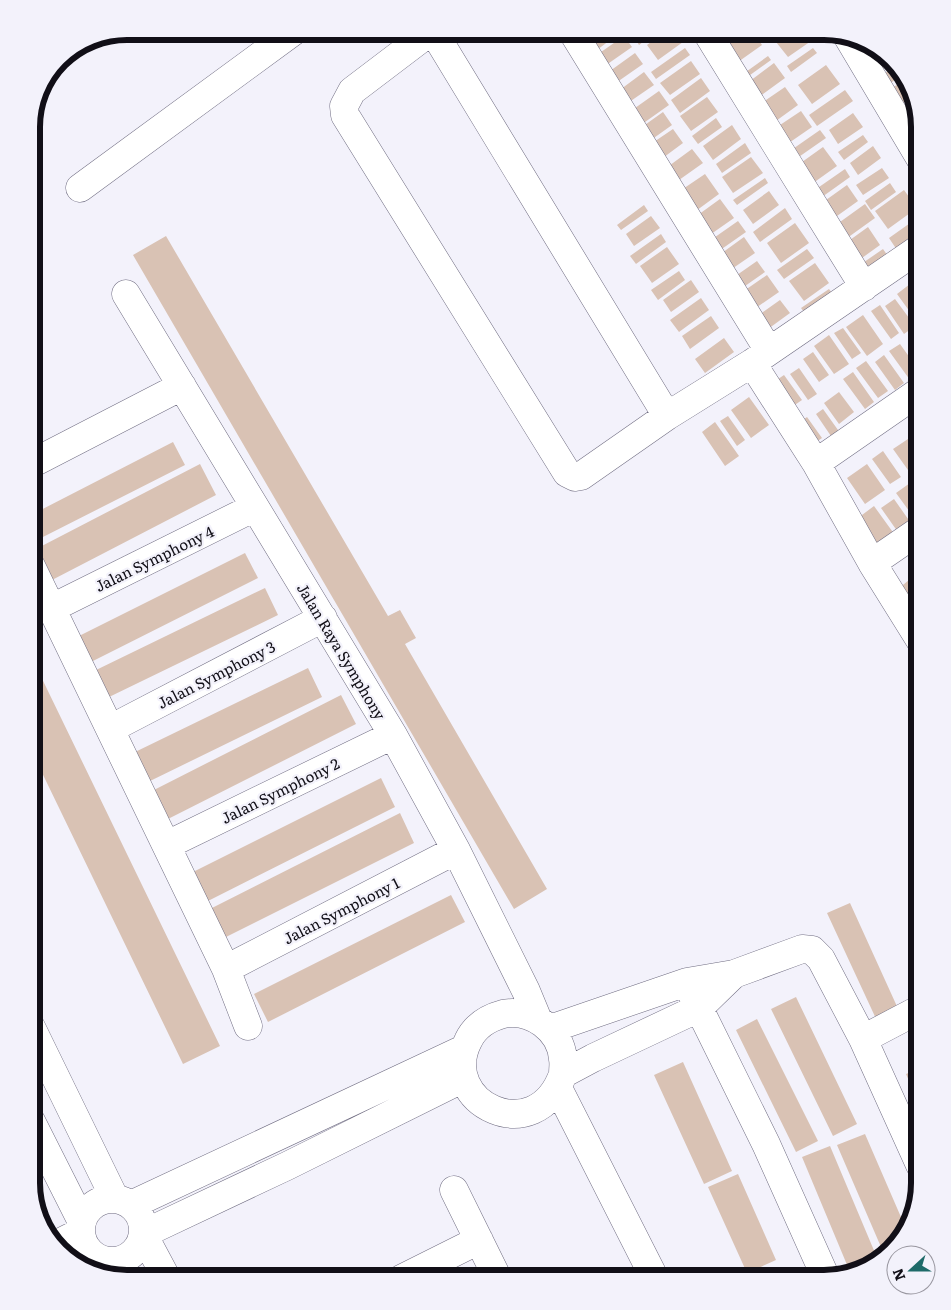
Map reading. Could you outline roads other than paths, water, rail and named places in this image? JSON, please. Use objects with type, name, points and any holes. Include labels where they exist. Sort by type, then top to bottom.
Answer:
[{"type":"street","points":[[80,188],[282,40]]},
{"type":"street","points":[[420,40],[352,91],[344,106],[345,115],[350,126],[567,473],[574,477],[581,476],[667,416],[761,357],[911,254]]},
{"type":"street","points":[[437,40],[667,416]]},
{"type":"street","points":[[577,40],[761,357],[816,463],[872,563],[911,626]]},
{"type":"street","points":[[712,40],[864,287]]},
{"type":"street","points":[[853,45],[911,143]]},
{"type":"street","name":"Jalan Raya Symphony","points":[[126,294],[393,735],[456,850],[544,1024]]},
{"type":"street","points":[[40,459],[182,386]]},
{"type":"street","points":[[816,463],[911,397]]},
{"type":"street","name":"Jalan Symphony 4","points":[[52,608],[255,508]]},
{"type":"street","points":[[872,563],[911,536]]},
{"type":"street","points":[[40,584],[226,969],[248,1026]]},
{"type":"street","name":"Jalan Symphony 3","points":[[110,729],[322,618]]},
{"type":"street","name":"Jalan Symphony 2","points":[[167,845],[393,735]]},
{"type":"street","name":"Jalan Symphony 1","points":[[226,969],[456,850]]},
{"type":"street","points":[[544,1024],[686,982],[734,974],[802,949],[812,950],[821,959],[863,1039],[911,1145]]},
{"type":"street","points":[[651,1270],[560,1081],[563,1058],[559,1043],[544,1024],[524,1014],[509,1013],[494,1016],[481,1024],[471,1035],[464,1048],[462,1063],[464,1078],[470,1092],[481,1103],[493,1110],[508,1114],[523,1113],[536,1108],[548,1100],[560,1081],[592,1058],[699,1008],[734,974]]},
{"type":"street","points":[[686,982],[766,1144],[822,1270]]},
{"type":"street","points":[[863,1039],[911,1014]]},
{"type":"street","points":[[40,1045],[123,1202],[138,1213],[142,1223],[143,1234],[161,1270]]},
{"type":"street","points":[[73,1233],[89,1209],[101,1201],[123,1202],[464,1048]]},
{"type":"street","points":[[40,1145],[73,1233],[89,1251],[110,1268],[134,1252],[140,1244],[143,1234],[287,1166],[464,1078]]},
{"type":"street","points":[[454,1190],[494,1270]]},
{"type":"street","points":[[419,1270],[479,1240]]}]
